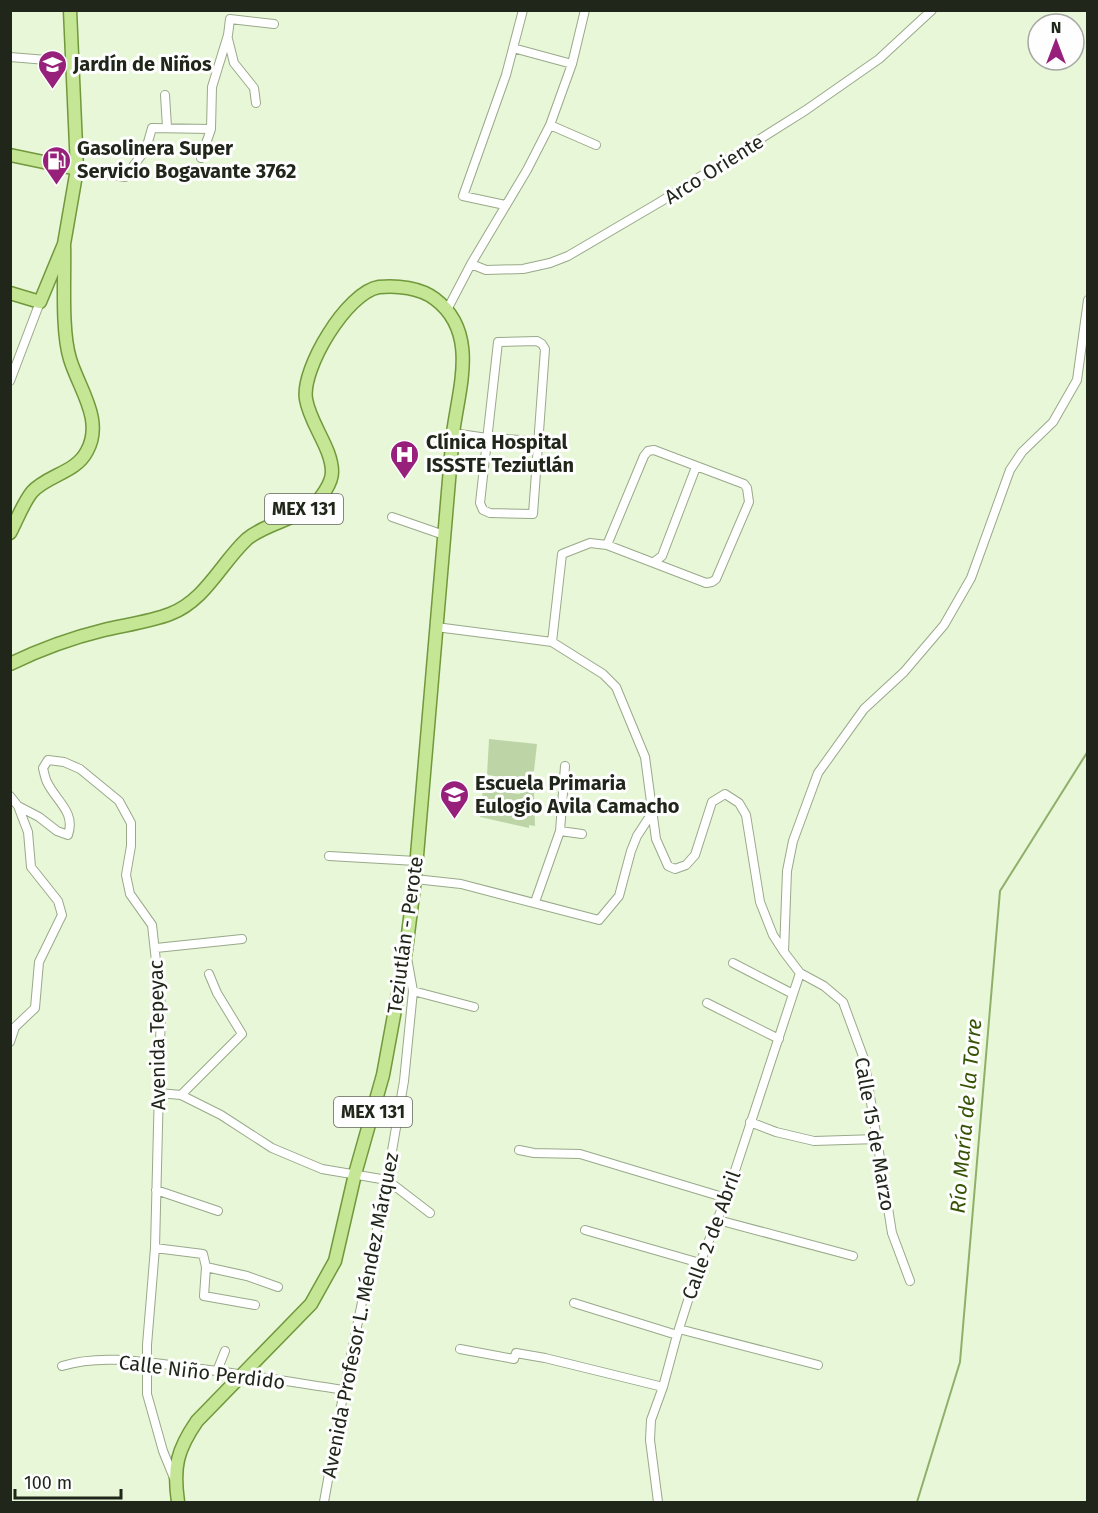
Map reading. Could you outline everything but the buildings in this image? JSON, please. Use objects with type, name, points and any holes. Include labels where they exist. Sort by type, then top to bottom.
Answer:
[{"type":"main road","points":[[10,533],[31,493],[45,481],[70,469],[86,454],[92,440],[91,410],[70,358],[66,330],[64,244],[77,169],[70,10]]},
{"type":"main road","points":[[10,155],[77,169]]},
{"type":"main road","points":[[10,293],[40,302],[64,244]]},
{"type":"main road","name":"MEX 131","points":[[10,664],[60,642],[171,614],[198,597],[248,539],[312,506],[325,491],[332,473],[324,444],[310,415],[306,397],[309,375],[319,349],[340,317],[355,301],[376,288],[396,286],[427,293],[448,308]]},
{"type":"main road","name":"Teziutlán - Perote","points":[[178,1503],[175,1479],[178,1453],[184,1440],[197,1421],[298,1318],[319,1292],[335,1261],[355,1174],[383,1075],[406,950],[415,879],[453,433],[463,361],[462,338],[457,322],[448,308]]},
{"type":"street","points":[[505,205],[463,196],[524,10]]},
{"type":"street","points":[[448,308],[471,264],[527,170],[550,124],[572,64],[585,10]]},
{"type":"street","name":"Arco Oriente","points":[[471,264],[486,270],[523,269],[568,256],[660,202],[806,110],[879,60],[932,10]]},
{"type":"street","points":[[256,103],[254,88],[234,63],[228,46],[230,19],[274,24]]},
{"type":"street","points":[[201,158],[211,129],[212,87],[228,35]]},
{"type":"street","points":[[513,48],[572,64]]},
{"type":"street","points":[[10,57],[71,62]]},
{"type":"street","points":[[165,95],[167,127]]},
{"type":"street","points":[[550,124],[596,145]]},
{"type":"street","points":[[77,169],[125,177],[146,149],[152,128],[211,129]]},
{"type":"street","points":[[784,952],[787,871],[793,841],[818,773],[864,709],[904,672],[944,625],[971,578],[1010,470],[1022,452],[1053,422],[1077,380],[1088,300]]},
{"type":"street","points":[[10,381],[40,302]]},
{"type":"street","points":[[537,341],[544,349],[532,514],[490,513],[483,510],[480,503],[487,438],[498,342],[537,341]]},
{"type":"street","points":[[453,433],[537,441]]},
{"type":"street","points":[[552,642],[562,554],[590,543],[607,545],[706,583],[712,582],[716,579],[749,502],[747,488],[744,484],[654,450],[648,451],[607,545]]},
{"type":"street","points":[[654,562],[662,556],[696,467]]},
{"type":"street","points":[[392,517],[444,535]]},
{"type":"street","points":[[436,627],[552,642],[603,674],[616,687],[645,757],[656,839],[668,866],[675,869],[686,865],[695,855],[712,802],[725,794],[739,802],[746,815],[760,902],[773,935],[800,973]]},
{"type":"street","name":"Avenida Tepeyac","points":[[10,796],[18,807],[39,817],[57,831],[68,835],[71,819],[46,782],[44,768],[48,760],[64,762],[80,770],[119,801],[131,823],[131,846],[126,875],[130,894],[153,925],[161,1006],[155,1248],[147,1394],[163,1451],[175,1479]]},
{"type":"street","points":[[535,902],[560,831],[566,766]]},
{"type":"street","points":[[10,1042],[15,1027],[35,1008],[39,962],[62,915],[58,901],[31,867],[28,832],[18,807]]},
{"type":"street","points":[[415,879],[461,884],[599,920],[619,896],[631,851],[637,836],[652,813]]},
{"type":"street","points":[[560,831],[582,834]]},
{"type":"street","points":[[329,856],[416,861]]},
{"type":"street","points":[[156,948],[242,939]]},
{"type":"street","name":"Avenida Profesor L. Méndez Márquez","points":[[324,1503],[404,1081],[413,991],[406,950]]},
{"type":"street","points":[[733,963],[793,994]]},
{"type":"street","name":"Calle 2 de Abril","points":[[658,1503],[650,1440],[651,1420],[700,1263],[726,1197],[800,973]]},
{"type":"street","name":"Calle 15 de Marzo","points":[[800,973],[824,986],[843,1002],[864,1059],[892,1233],[910,1281]]},
{"type":"street","points":[[181,1095],[242,1034],[217,993],[209,974]]},
{"type":"street","points":[[413,991],[474,1007]]},
{"type":"street","points":[[707,1003],[779,1039]]},
{"type":"street","points":[[159,1093],[181,1095],[221,1115],[272,1148],[322,1169],[387,1180],[430,1213]]},
{"type":"street","points":[[750,1122],[776,1132],[814,1141],[877,1139]]},
{"type":"street","points":[[519,1150],[534,1153],[580,1154],[726,1197]]},
{"type":"street","points":[[156,1190],[218,1211]]},
{"type":"street","points":[[718,1220],[853,1256]]},
{"type":"street","points":[[585,1230],[700,1263]]},
{"type":"street","points":[[155,1248],[203,1254],[206,1267],[204,1296],[255,1305]]},
{"type":"street","points":[[206,1267],[247,1276],[278,1287]]},
{"type":"street","points":[[574,1303],[678,1332],[818,1365]]},
{"type":"street","points":[[460,1349],[514,1359],[516,1353],[544,1358],[663,1387]]},
{"type":"street","points":[[217,1371],[225,1352]]},
{"type":"street","name":"Calle Niño Perdido","points":[[62,1366],[78,1361],[147,1362],[344,1390]]},
{"type":"green space","points":[[489,739],[537,744],[532,772],[532,784],[539,786],[538,793],[534,793],[535,826],[529,825],[529,828],[480,817],[483,789],[519,794],[523,791],[523,784],[519,779],[487,775]]},
{"type":"waterway","name":"Río María de la Torre","points":[[917,1502],[960,1362],[1000,891],[1088,751]]},
{"type":"place","name":"Jardín de Niños","points":[[52,90]]},
{"type":"place","name":"Gasolinera Super Servicio Bogavante 3762","points":[[56,186]]},
{"type":"place","name":"Clínica Hospital ISSSTE Teziutlán","points":[[405,480]]},
{"type":"place","name":"Escuela Primaria Eulogio Avila Camacho","points":[[454,820]]}]
